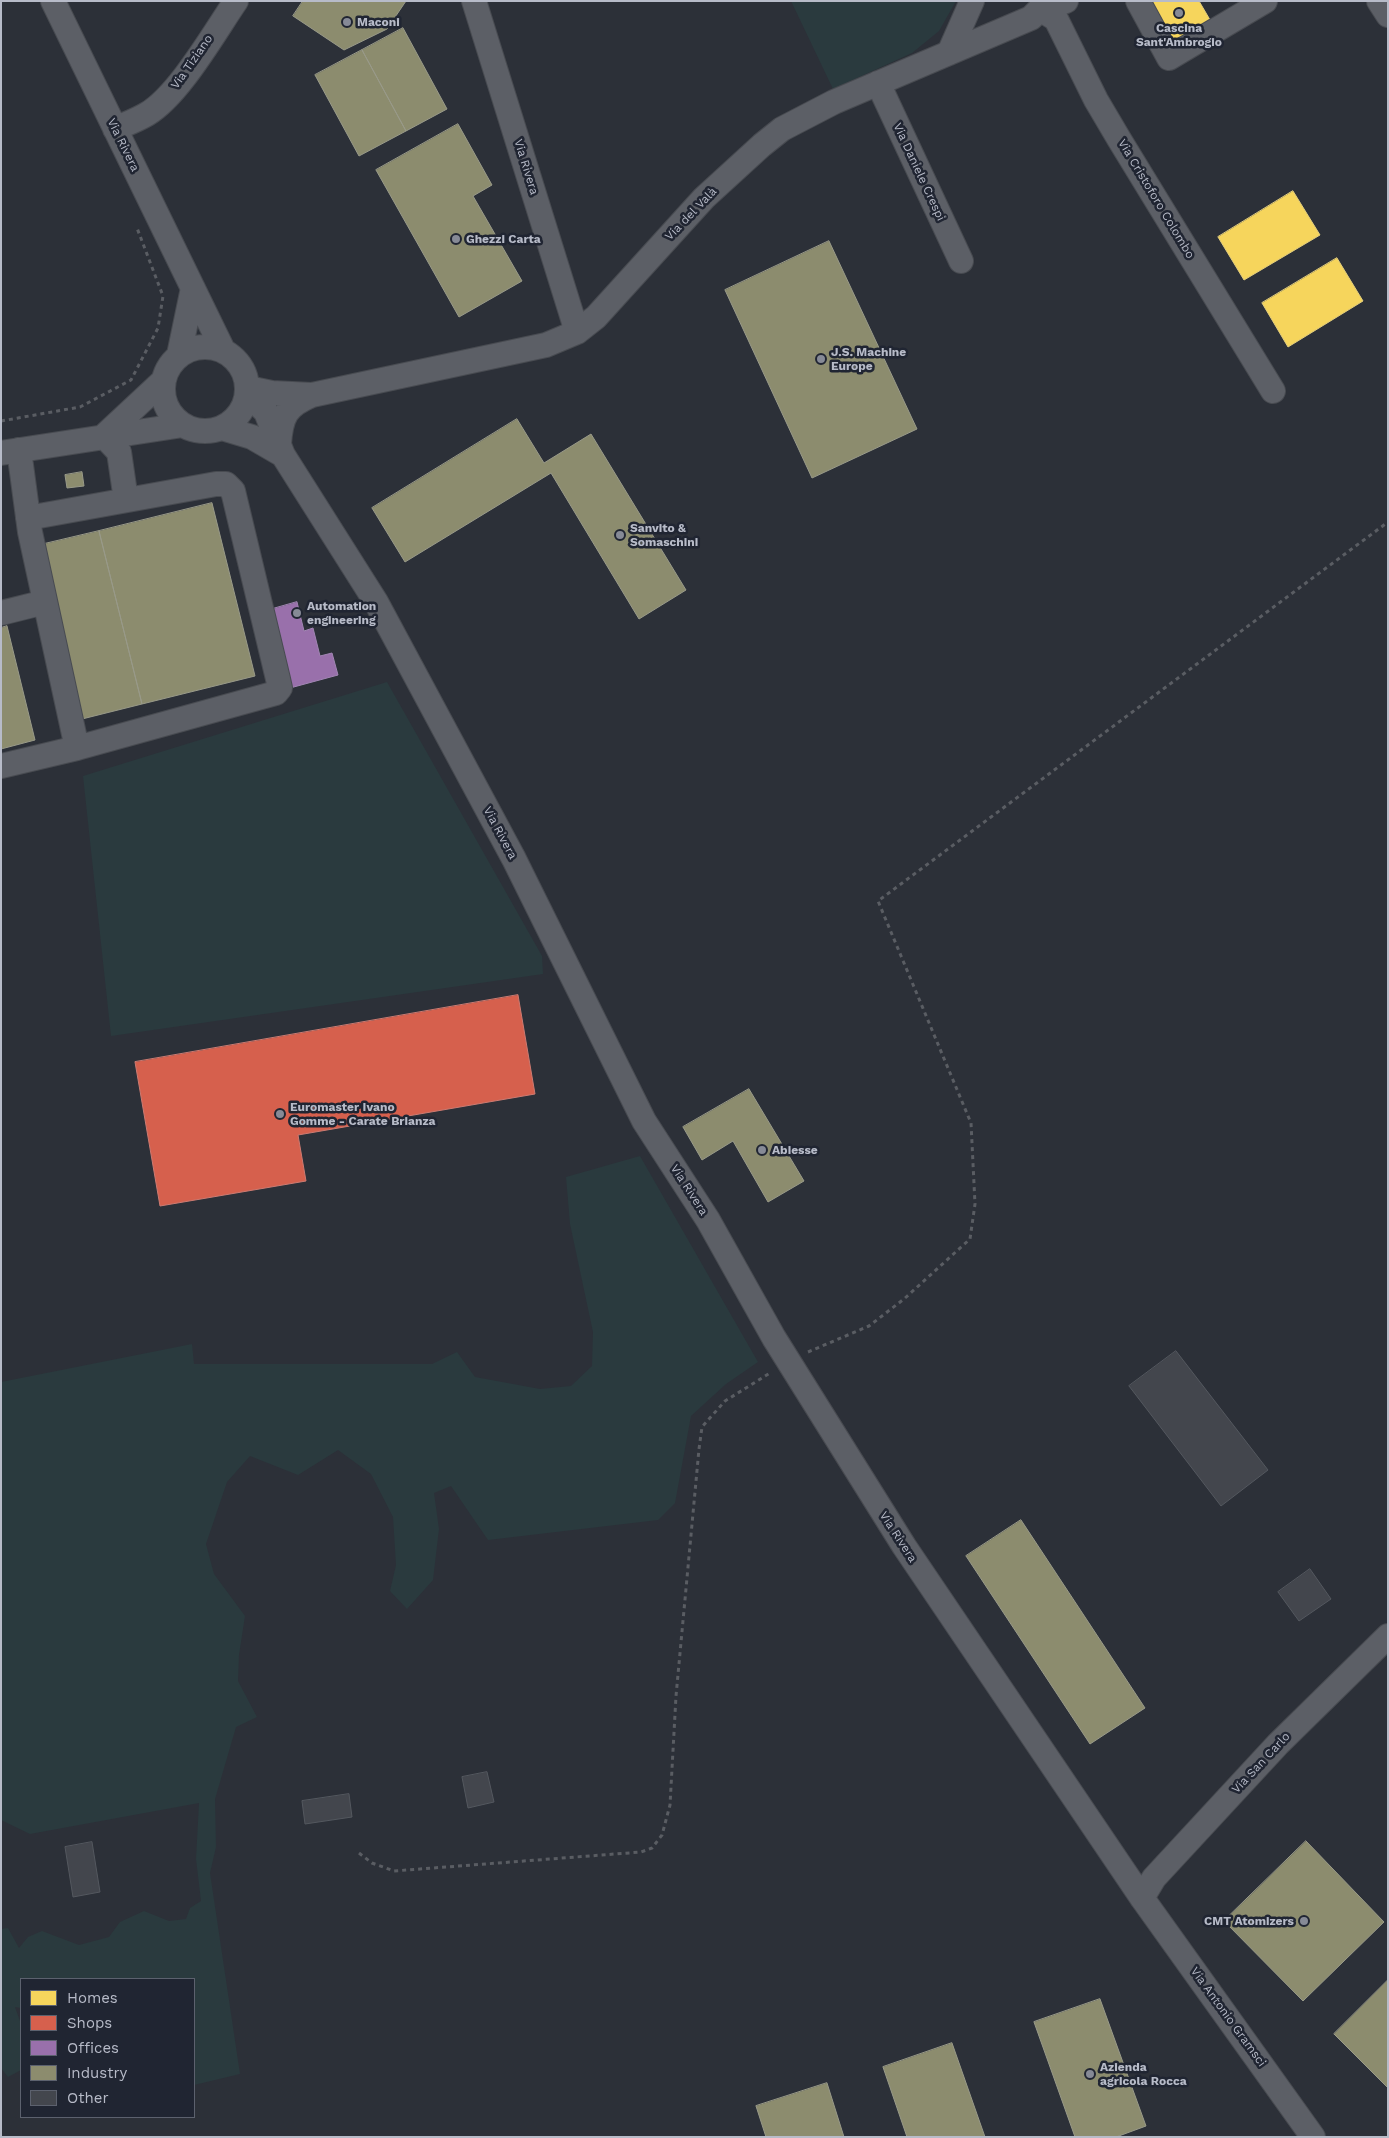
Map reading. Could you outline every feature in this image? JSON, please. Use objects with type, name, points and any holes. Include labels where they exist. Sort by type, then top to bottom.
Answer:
[{"type":"street","name":"Via Rivera","points":[[53,1],[223,350]]},
{"type":"street","name":"Via Tiziano","points":[[115,128],[148,113],[164,101],[181,81],[236,1]]},
{"type":"street","name":"Via Rivera","points":[[474,1],[577,332]]},
{"type":"street","points":[[949,52],[972,1]]},
{"type":"street","name":"Via del Valà","points":[[281,449],[280,428],[286,411],[298,401],[312,395],[521,352],[563,340],[596,317],[704,198],[782,129],[808,114],[1031,18],[1040,5],[1066,1]]},
{"type":"street","points":[[1138,1],[1169,58],[1265,1]]},
{"type":"street","points":[[1379,1],[1388,15]]},
{"type":"street","name":"Via Cristoforo Colombo","points":[[1040,5],[1056,19],[1115,132],[1272,391]]},
{"type":"street","name":"Via Daniele Crespi","points":[[878,83],[961,261]]},
{"type":"street","points":[[179,355],[193,288]]},
{"type":"street","points":[[104,436],[163,381],[172,362],[189,349],[200,346],[223,350],[233,356],[246,376],[248,391],[243,408],[239,414],[222,428],[208,431],[195,430],[183,425],[173,417],[166,406],[163,394],[163,381]]},
{"type":"street","name":"Via Rivera","points":[[248,391],[266,412],[281,449],[376,602],[514,858],[644,1121],[708,1220],[788,1361],[904,1546],[1142,1898]]},
{"type":"street","name":"Via del Valà","points":[[248,391],[312,395]]},
{"type":"street","points":[[77,748],[28,518],[10,451],[183,425]]},
{"type":"street","name":"Via Rivera","points":[[222,428],[252,437],[281,449]]},
{"type":"street","points":[[104,436],[119,452],[126,500]]},
{"type":"street","points":[[1,766],[77,748],[276,693],[280,688],[233,491],[226,484],[216,484],[28,518]]},
{"type":"street","points":[[1,613],[45,602]]},
{"type":"street","name":"Via San Carlo","points":[[1142,1898],[1154,1878],[1278,1744],[1388,1636]]},
{"type":"street","name":"Via Antonio Gramsci","points":[[1142,1898],[1313,2137]]},
{"type":"path","points":[[1,421],[80,407],[130,380],[158,328],[164,296],[136,225]]},
{"type":"path","points":[[359,1853],[372,1863],[394,1871],[641,1852],[652,1848],[662,1835],[670,1804],[676,1696],[698,1449],[702,1427],[725,1401],[788,1361],[869,1326],[904,1299],[970,1239],[976,1204],[971,1123],[878,901],[1388,522]]},
{"type":"shaded area","points":[[791,1],[956,1],[939,31],[912,53],[833,89]]},
{"type":"shaded area","points":[[387,682],[542,956],[543,974],[111,1036],[83,776]]},
{"type":"shaded area","points":[[640,1156],[758,1362],[726,1384],[691,1416],[675,1503],[658,1520],[488,1540],[451,1486],[434,1493],[439,1529],[433,1580],[407,1609],[390,1591],[396,1565],[393,1517],[371,1474],[338,1450],[298,1475],[250,1456],[227,1482],[206,1544],[214,1574],[245,1616],[239,1655],[238,1681],[257,1717],[236,1727],[215,1799],[216,1847],[210,1873],[240,2074],[195,2085],[195,1978],[20,1978],[20,2008],[15,2007],[20,2021],[20,2071],[8,2077],[1,2068],[1,1929],[8,1928],[19,1948],[28,1937],[42,1931],[79,1945],[109,1937],[120,1922],[144,1911],[169,1921],[186,1919],[190,1908],[201,1901],[196,1859],[199,1803],[30,1834],[1,1820],[1,1382],[192,1344],[194,1364],[432,1364],[457,1352],[475,1377],[540,1389],[571,1386],[592,1366],[593,1332],[570,1224],[566,1177]]},
{"type":"building: Homes","name":"Cascina Sant'Ambrogio","points":[[1146,1],[1199,1],[1213,25],[1172,48]]},
{"type":"building: Homes","points":[[1293,191],[1320,235],[1244,280],[1218,237]]},
{"type":"building: Homes","points":[[1337,258],[1363,301],[1288,347],[1262,303]]},
{"type":"building: Shops","name":"Euromaster Ivano Gomme - Carate Brianza","points":[[518,995],[535,1094],[298,1135],[306,1181],[160,1206],[135,1062]]},
{"type":"building: Offices","points":[[297,602],[304,631],[313,628],[320,656],[332,653],[338,675],[290,688],[269,610]]},
{"type":"building: Industry","name":"Maconi","points":[[303,1],[406,1],[387,29],[344,50],[293,16]]},
{"type":"building: Industry","points":[[403,28],[447,109],[406,131],[362,50]]},
{"type":"building: Industry","points":[[362,50],[406,131],[359,156],[315,75]]},
{"type":"building: Industry","name":"Ghezzi Carta","points":[[458,124],[492,185],[473,196],[522,281],[459,317],[376,170]]},
{"type":"building: Industry","name":"J.S. Machine Europe","points":[[829,241],[917,429],[812,478],[725,290]]},
{"type":"building: Industry","name":"Sanvito & Somaschini","points":[[517,419],[544,463],[591,434],[686,590],[639,619],[551,473],[405,562],[372,508]]},
{"type":"building: Industry","points":[[82,472],[84,486],[67,488],[65,475]]},
{"type":"building: Industry","points":[[212,503],[255,676],[142,704],[99,531]]},
{"type":"building: Industry","points":[[99,531],[142,704],[82,719],[40,545]]},
{"type":"building: Industry","points":[[7,626],[35,740],[1,749],[1,628]]},
{"type":"building: Industry","name":"Abiesse","points":[[749,1089],[804,1181],[768,1202],[733,1141],[702,1160],[683,1127]]},
{"type":"building: Industry","points":[[1021,1520],[1145,1708],[1090,1744],[966,1556]]},
{"type":"building: Industry","name":"CMT Atomizers","points":[[1306,1841],[1384,1922],[1303,2001],[1224,1921]]},
{"type":"building: Industry","points":[[1388,1980],[1388,2088],[1334,2034]]},
{"type":"building: Industry","name":"Azienda agricola Rocca","points":[[1100,1999],[1146,2126],[1116,2137],[1075,2137],[1034,2022]]},
{"type":"building: Industry","points":[[952,2043],[985,2137],[907,2137],[883,2067]]},
{"type":"building: Industry","points":[[827,2083],[844,2137],[766,2137],[756,2106]]},
{"type":"building: Other","points":[[1176,1351],[1268,1470],[1221,1506],[1129,1386]]},
{"type":"building: Other","points":[[1310,1569],[1331,1599],[1299,1621],[1278,1592]]},
{"type":"building: Other","points":[[487,1772],[494,1802],[468,1808],[462,1777]]},
{"type":"building: Other","points":[[349,1794],[352,1817],[305,1824],[302,1801]]},
{"type":"building: Other","points":[[92,1842],[100,1892],[73,1897],[65,1847]]},
{"type":"place","name":"Cascina Sant'Ambrogio","points":[[1179,13]]},
{"type":"place","name":"Maconi","points":[[347,22]]},
{"type":"place","name":"Ghezzi Carta","points":[[456,239]]},
{"type":"place","name":"J.S. Machine Europe","points":[[821,359]]},
{"type":"place","name":"Sanvito & Somaschini","points":[[620,535]]},
{"type":"place","name":"Automation engineering","points":[[297,613]]},
{"type":"place","name":"Euromaster Ivano Gomme - Carate Brianza","points":[[280,1114]]},
{"type":"place","name":"Abiesse","points":[[762,1150]]},
{"type":"place","name":"CMT Atomizers","points":[[1304,1921]]},
{"type":"place","name":"Azienda agricola Rocca","points":[[1090,2074]]}]
